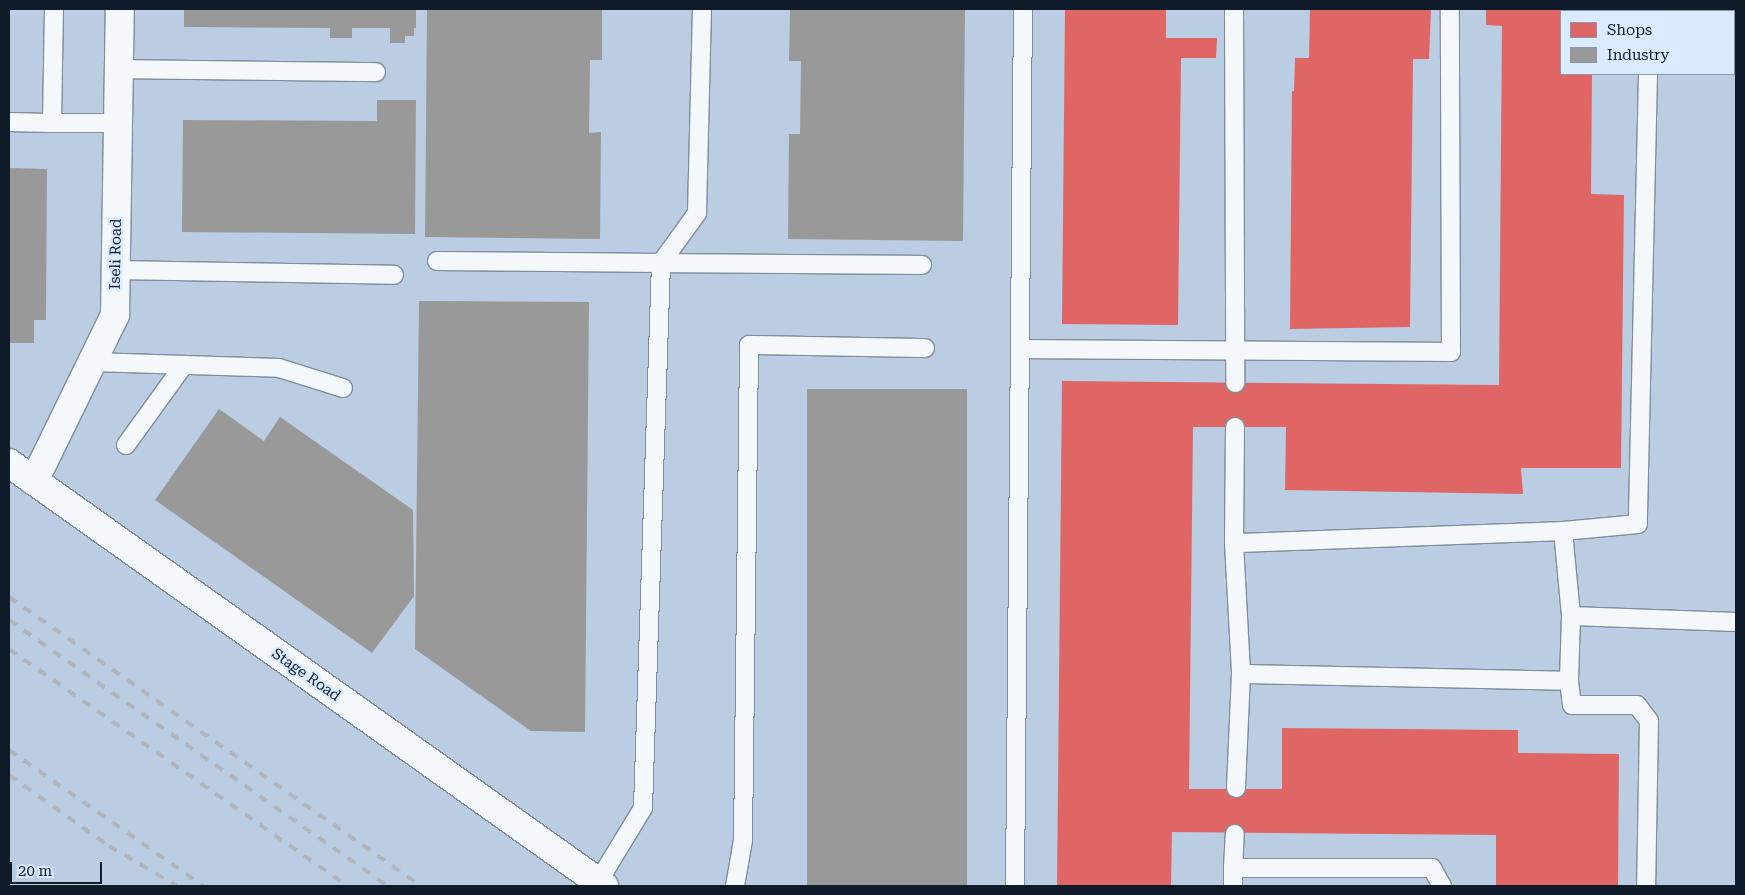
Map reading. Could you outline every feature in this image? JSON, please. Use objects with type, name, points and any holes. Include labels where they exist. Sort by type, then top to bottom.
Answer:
[{"type":"street","name":"Iseli Road","points":[[34,481],[115,314],[120,9]]},
{"type":"street","name":"Stage Road","points":[[9,463],[601,884]]},
{"type":"lane","points":[[52,123],[54,9]]},
{"type":"lane","points":[[601,884],[643,808],[661,263],[697,213],[702,9]]},
{"type":"lane","points":[[1015,886],[1024,9]]},
{"type":"lane","points":[[1234,9],[1235,382]]},
{"type":"lane","points":[[1021,349],[1451,352],[1450,9]]},
{"type":"lane","points":[[119,69],[376,72]]},
{"type":"lane","points":[[1234,543],[1563,531],[1638,524],[1648,75]]},
{"type":"lane","points":[[9,122],[118,123]]},
{"type":"lane","points":[[437,261],[922,265]]},
{"type":"lane","points":[[116,270],[394,275]]},
{"type":"lane","points":[[735,886],[743,840],[749,345],[926,348]]},
{"type":"lane","points":[[92,362],[279,368],[343,388]]},
{"type":"lane","points":[[126,445],[184,365]]},
{"type":"lane","points":[[1235,427],[1234,543],[1241,674],[1236,788]]},
{"type":"lane","points":[[1563,531],[1571,616],[1569,680],[1572,704],[1637,705],[1649,721],[1646,886]]},
{"type":"lane","points":[[1571,616],[1736,622]]},
{"type":"lane","points":[[1241,674],[1569,680]]},
{"type":"lane","points":[[1233,886],[1236,834]]},
{"type":"lane","points":[[1233,868],[1432,868],[1442,886]]},
{"type":"building: Shops","points":[[1065,9],[1166,9],[1166,38],[1217,38],[1216,58],[1181,58],[1178,325],[1062,324]]},
{"type":"building: Shops","points":[[1310,9],[1431,9],[1429,59],[1413,59],[1410,327],[1290,329],[1292,91],[1294,91],[1295,58],[1309,58]]},
{"type":"building: Shops","points":[[1486,9],[1593,9],[1560,10],[1560,75],[1592,75],[1591,194],[1624,195],[1621,468],[1521,468],[1523,494],[1285,490],[1286,427],[1193,427],[1189,789],[1282,789],[1282,728],[1518,730],[1518,753],[1619,754],[1618,886],[1496,886],[1496,835],[1172,832],[1171,886],[1057,886],[1062,381],[1499,385],[1502,26],[1486,25]]},
{"type":"building: Industry","points":[[184,9],[416,9],[416,28],[414,28],[414,36],[405,36],[405,43],[390,43],[390,28],[352,28],[352,38],[330,38],[330,28],[184,27]]},
{"type":"building: Industry","points":[[427,9],[602,9],[602,60],[590,60],[589,133],[601,132],[600,239],[425,237]]},
{"type":"building: Industry","points":[[790,9],[965,9],[963,241],[788,239],[789,134],[800,134],[801,61],[789,61]]},
{"type":"building: Industry","points":[[377,100],[416,100],[415,234],[182,232],[183,120],[377,121]]},
{"type":"building: Industry","points":[[9,168],[47,169],[46,320],[34,320],[34,343],[9,343]]},
{"type":"building: Industry","points":[[419,301],[589,302],[585,732],[531,731],[415,649]]},
{"type":"building: Industry","points":[[807,389],[967,389],[967,886],[807,886]]},
{"type":"building: Industry","points":[[219,409],[264,441],[280,417],[413,510],[414,596],[372,653],[155,500]]},
{"type":"railway","points":[[9,597],[421,886]]},
{"type":"railway","points":[[9,620],[388,886]]},
{"type":"railway","points":[[9,649],[347,886]]},
{"type":"railway","points":[[9,750],[203,886]]},
{"type":"railway","points":[[9,775],[109,846],[177,886]]}]
